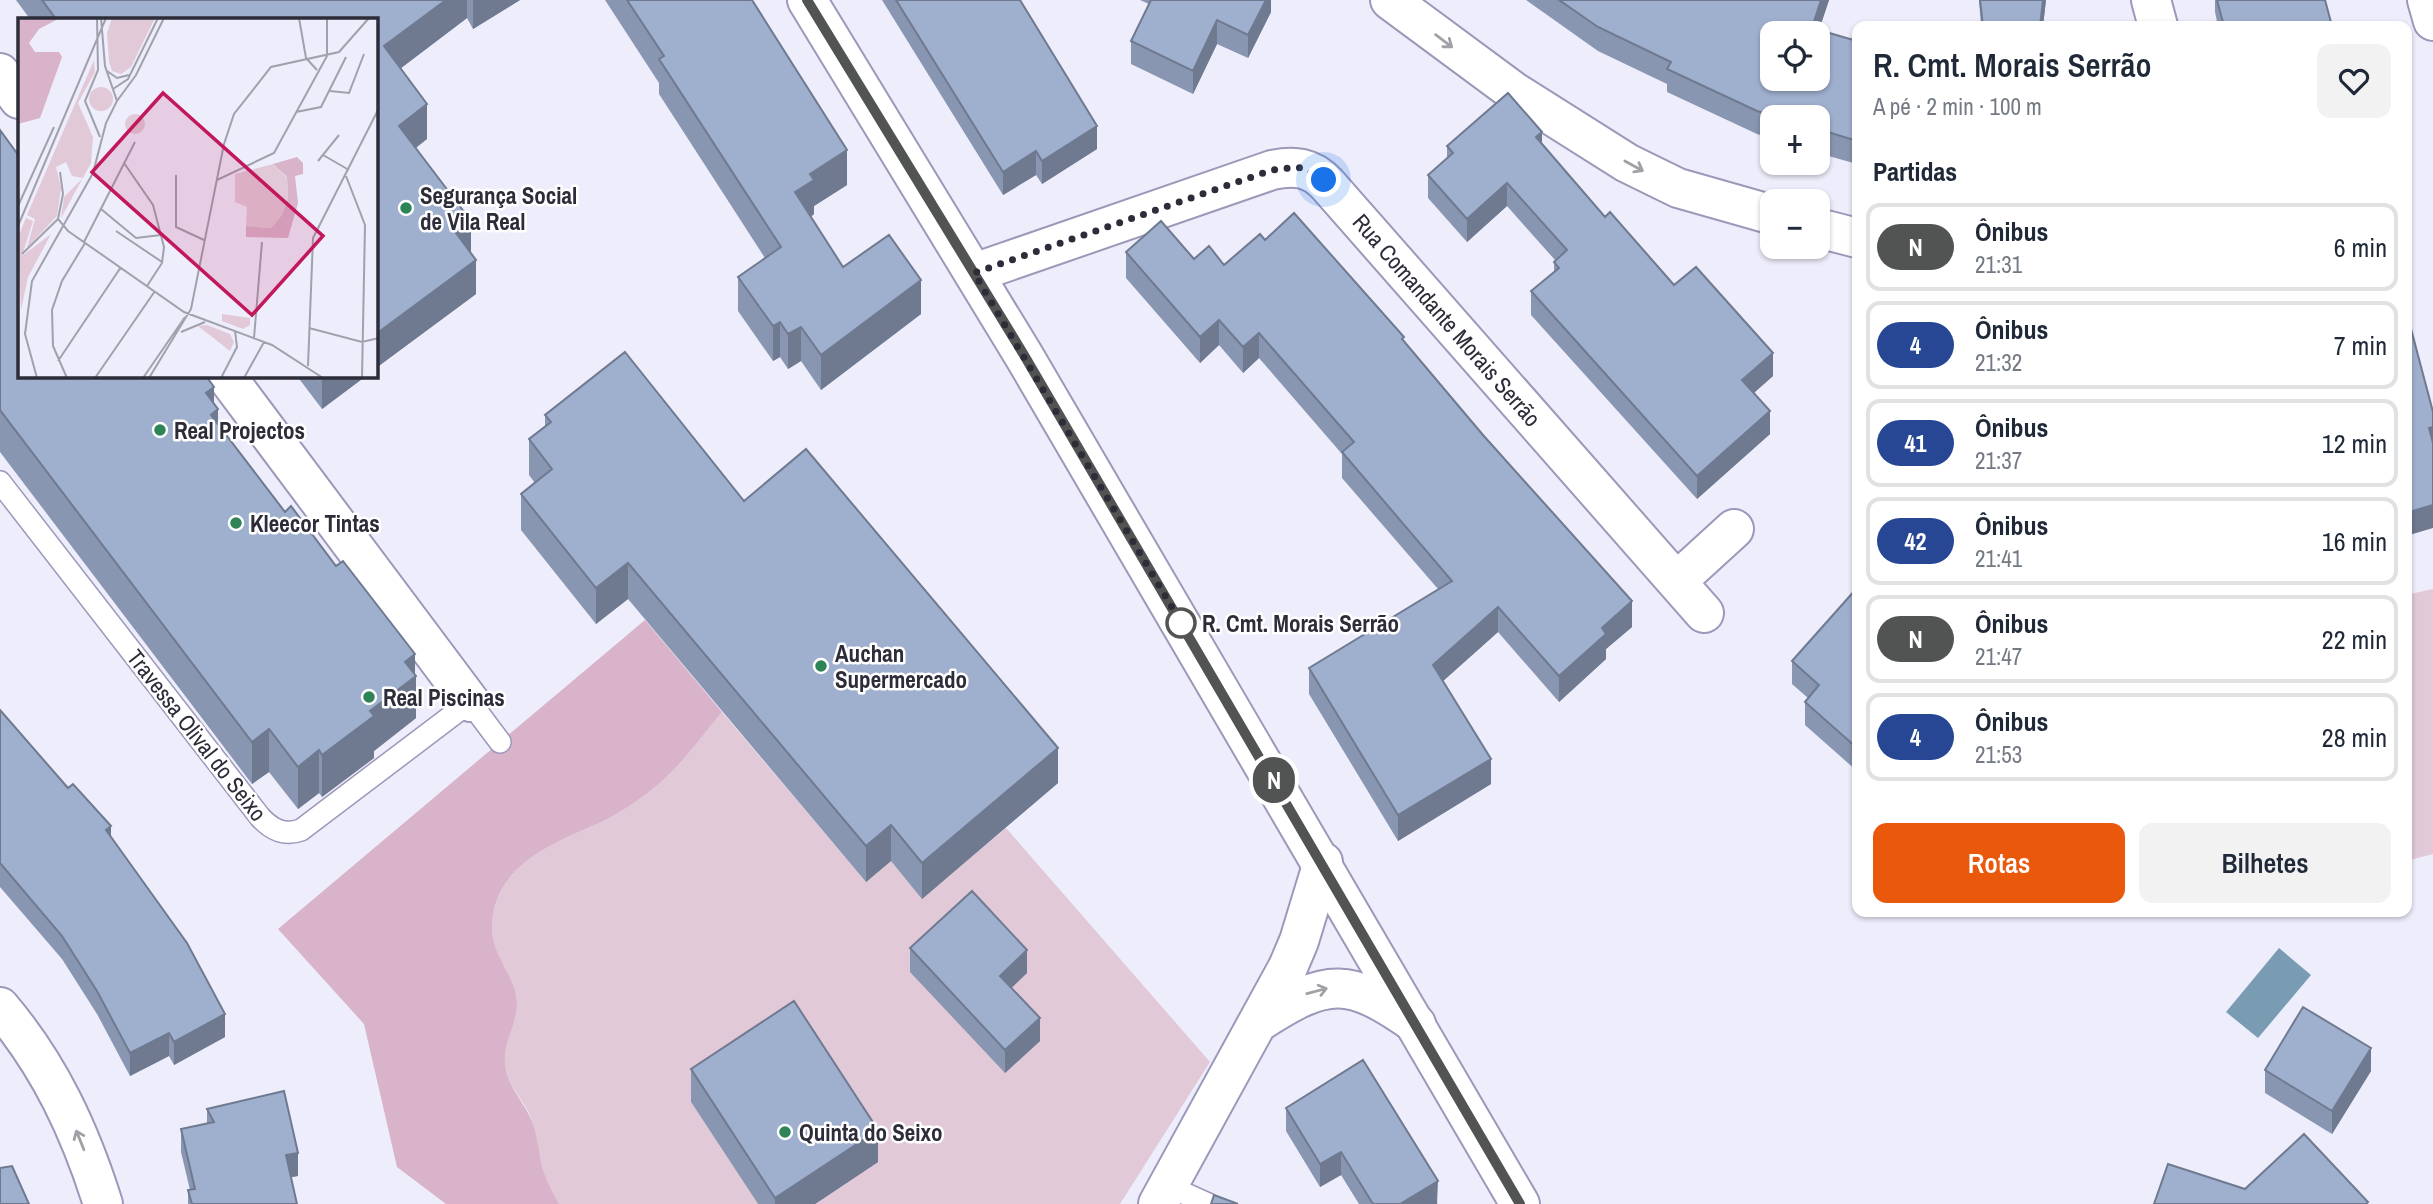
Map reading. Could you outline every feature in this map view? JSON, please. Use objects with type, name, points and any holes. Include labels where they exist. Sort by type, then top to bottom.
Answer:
[{"type":"street","points":[[807,0],[974,273],[1323,862],[1520,1204]]},
{"type":"street","points":[[1390,0],[1513,92],[1627,163],[1678,188],[1760,211]]},
{"type":"street","points":[[2151,0],[2157,21]]},
{"type":"street","points":[[2427,0],[2433,21]]},
{"type":"street","points":[[0,73],[18,98]]},
{"type":"street","name":"Rua Comandante Morais Serrão","points":[[974,273],[1272,170],[1293,166],[1308,170],[1324,180],[1704,613]]},
{"type":"street","points":[[1830,231],[1852,237]]},
{"type":"street","points":[[227,378],[470,702]]},
{"type":"street","points":[[1676,581],[1734,529]]},
{"type":"street","points":[[1163,1195],[1258,1023],[1299,941],[1323,862]]},
{"type":"street","points":[[1258,1023],[1307,993],[1330,988],[1350,988],[1373,995],[1416,1024]]},
{"type":"street","points":[[0,1007],[25,1037],[49,1075],[73,1121],[103,1204]]},
{"type":"lane","name":"Travessa Olival do Seixo","points":[[0,482],[260,817],[275,831],[301,831],[470,702]]},
{"type":"lane","points":[[470,702],[500,742]]},
{"type":"lane","points":[[1163,1195],[1208,1204]]},
{"type":"shaded area","points":[[2433,589],[2433,854],[2412,859],[2412,594]]},
{"type":"shaded area","points":[[645,620],[722,712],[682,761],[648,792],[612,816],[544,849],[514,872],[495,904],[492,924],[495,945],[516,994],[517,1004],[506,1049],[505,1065],[514,1089],[531,1119],[543,1168],[559,1204],[446,1204],[397,1167],[364,1024],[278,929]]},
{"type":"shaded area","points":[[722,712],[866,882],[891,861],[922,898],[1006,828],[1210,1062],[1120,1204],[815,1204],[691,1102],[758,1204],[559,1204],[543,1168],[531,1118],[510,1081],[505,1065],[506,1049],[517,1004],[512,984],[492,935],[495,904],[514,872],[528,860],[544,849],[612,816],[655,787],[682,761]]},
{"type":"water","points":[[2279,948],[2311,975],[2258,1038],[2226,1012]]},
{"type":"building","points":[[42,0],[446,0],[384,46],[427,104],[399,126],[471,221],[456,233],[476,260],[378,333],[378,18],[55,18]]},
{"type":"building","points":[[627,0],[752,0],[847,150],[810,174],[814,180],[795,192],[843,267],[889,235],[921,280],[821,355],[801,327],[788,334],[780,322],[773,326],[738,277],[781,247],[659,59],[664,56]]},
{"type":"building","points":[[896,0],[1020,0],[1097,126],[1042,161],[1036,151],[1003,172]]},
{"type":"building","points":[[1151,0],[1266,0],[1248,35],[1217,20],[1193,71],[1131,41]]},
{"type":"building","points":[[1559,0],[1821,0],[1814,21],[1760,21],[1760,91],[1830,91],[1830,33],[1852,40],[1852,139],[1830,133],[1830,105],[1760,105],[1760,112],[1667,69],[1671,62],[1598,27]]},
{"type":"building","points":[[1980,0],[2043,0],[2041,21],[1982,21]]},
{"type":"building","points":[[2217,0],[2325,0],[2331,21],[2223,21]]},
{"type":"building","points":[[1508,93],[1542,132],[1536,137],[1605,217],[1610,212],[1674,285],[1696,267],[1773,353],[1742,380],[1770,411],[1697,476],[1531,291],[1559,268],[1554,262],[1567,250],[1507,183],[1467,219],[1428,175],[1453,153],[1447,146]]},
{"type":"building","points":[[0,130],[18,155],[18,378],[207,378],[214,387],[206,393],[218,409],[211,415],[285,512],[291,506],[336,566],[343,561],[415,654],[405,662],[416,676],[370,711],[374,716],[322,755],[319,750],[298,767],[269,729],[252,742],[0,410]]},
{"type":"building","points":[[1294,213],[1404,337],[1402,339],[1483,435],[1632,601],[1602,628],[1606,634],[1559,676],[1498,607],[1433,665],[1491,759],[1398,815],[1309,668],[1452,581],[1342,452],[1354,442],[1259,333],[1243,347],[1219,320],[1200,337],[1126,252],[1161,221],[1194,259],[1209,246],[1224,265],[1260,234],[1265,240]]},
{"type":"building","points":[[2412,333],[2433,412],[2433,427],[2429,428],[2433,443],[2433,505],[2412,511]]},
{"type":"building","name":"Auchan Supermercado","points":[[625,352],[744,501],[806,449],[1058,748],[922,863],[891,825],[866,846],[628,563],[596,588],[521,494],[552,469],[529,439],[551,422],[545,415]]},
{"type":"building","points":[[1852,594],[1852,744],[1805,702],[1819,685],[1792,661]]},
{"type":"building","points":[[0,710],[68,788],[73,784],[111,826],[106,830],[187,943],[225,1014],[174,1042],[169,1033],[130,1053],[97,991],[62,936],[0,863]]},
{"type":"building","points":[[972,891],[1027,950],[1000,976],[1040,1018],[1005,1050],[910,948]]},
{"type":"building","name":"Quinta do Seixo","points":[[794,1001],[878,1130],[775,1198],[691,1069]]},
{"type":"building","points":[[2303,1007],[2371,1048],[2332,1111],[2265,1070]]},
{"type":"building","points":[[1363,1060],[1438,1181],[1400,1204],[1373,1204],[1341,1152],[1320,1164],[1286,1108]]},
{"type":"building","points":[[284,1091],[298,1153],[286,1155],[297,1204],[192,1204],[188,1190],[195,1189],[181,1129],[214,1122],[207,1109]]},
{"type":"building","points":[[2304,1134],[2368,1202],[2366,1204],[2154,1204],[2168,1164],[2245,1189]]},
{"type":"building","points":[[12,1166],[29,1204],[0,1204],[0,1168]]},
{"type":"building","points":[[1214,1195],[1238,1204],[1211,1204]]},
{"type":"bus line","name":"N","points":[[807,0],[1024,355],[1323,862],[1520,1204]]},
{"type":"place","name":"Segurança Social de Vila Real","points":[[406,208]]},
{"type":"place","name":"Real Projectos","points":[[160,430]]},
{"type":"place","name":"Kleecor Tintas","points":[[236,523]]},
{"type":"place","name":"R. Cmt. Morais Serrão","points":[[1181,623]]},
{"type":"place","name":"Auchan Supermercado","points":[[821,666]]},
{"type":"place","name":"Real Piscinas","points":[[369,697]]},
{"type":"place","name":"Quinta do Seixo","points":[[785,1132]]},
{"type":"route","points":[[1181,623],[1186,631],[974,273],[1272,170],[1298,167],[1324,180]]}]
